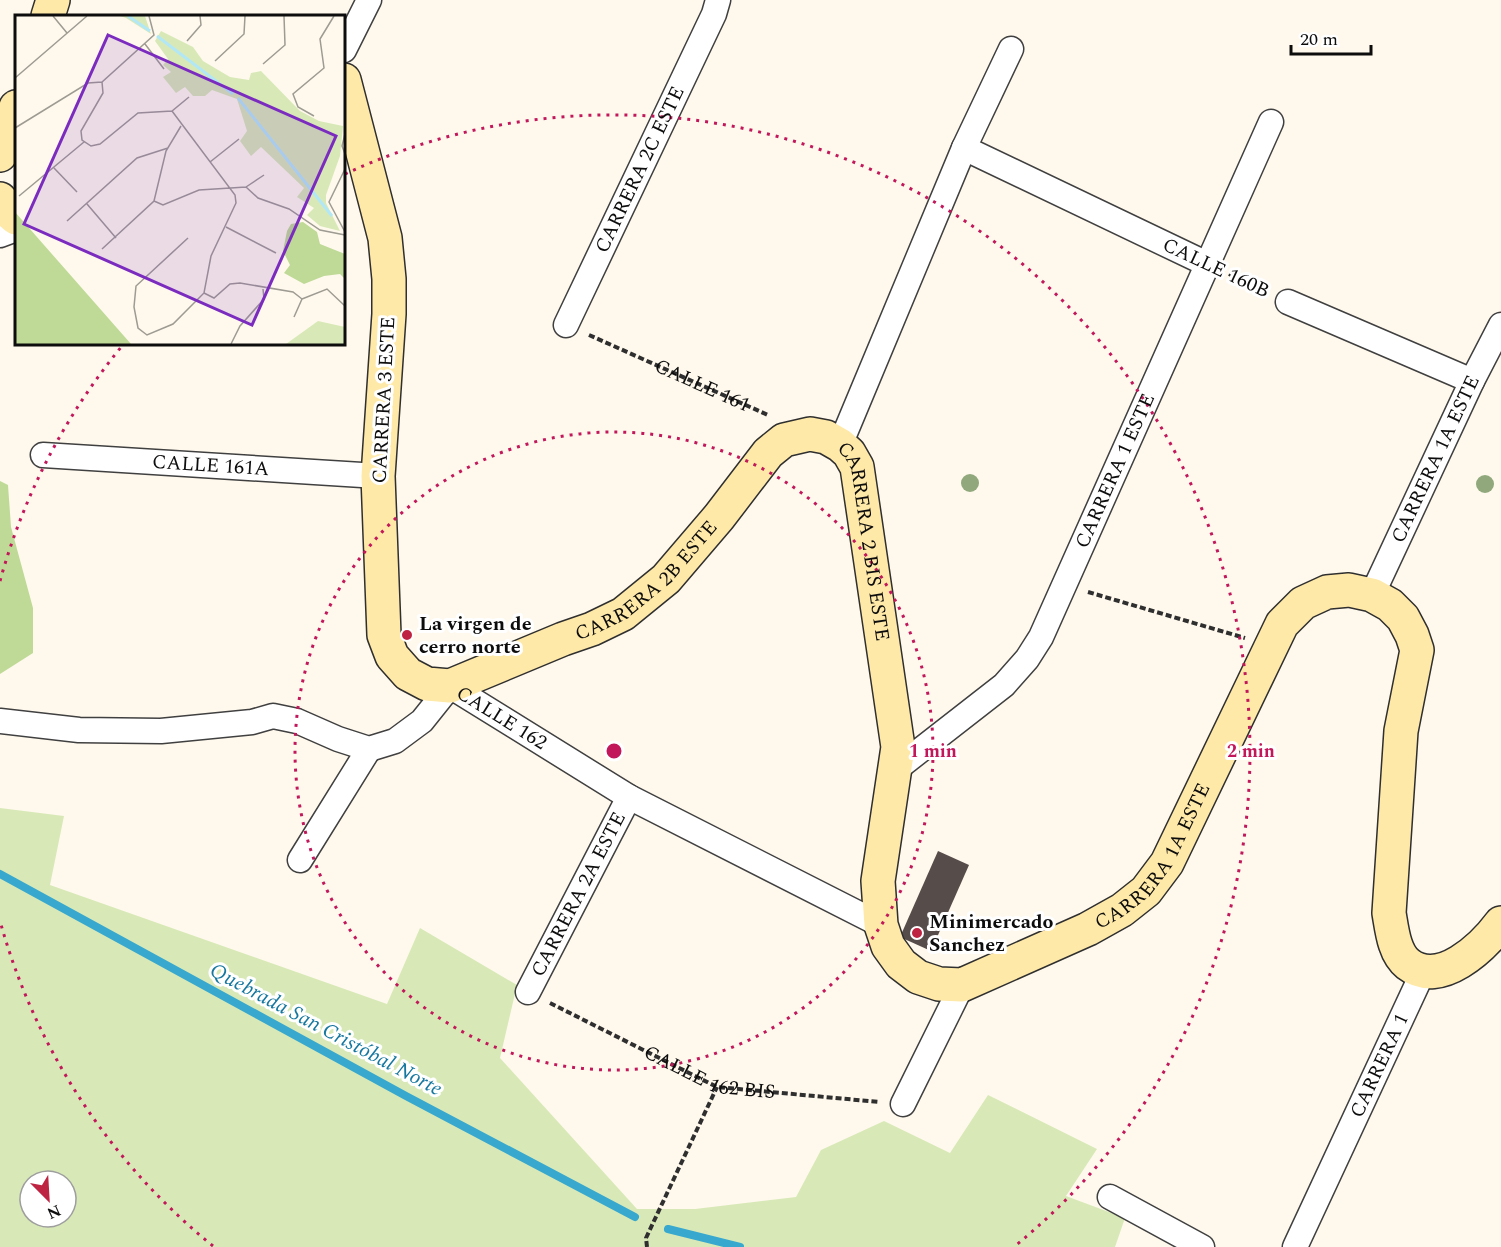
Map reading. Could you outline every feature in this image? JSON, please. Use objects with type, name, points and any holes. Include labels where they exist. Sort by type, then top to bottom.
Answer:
[{"type":"street","points":[[48,15],[53,0]]},
{"type":"street","points":[[345,48],[369,0]]},
{"type":"street","name":"CARRERA 2C ESTE","points":[[566,325],[716,7]]},
{"type":"street","name":"CARRERA 2 BIS ESTE","points":[[881,925],[878,881],[898,747],[857,467],[849,453],[840,445],[964,148],[1011,49]]},
{"type":"street","name":"CARRERA 3 ESTE","points":[[345,84],[385,238],[389,279],[389,314],[378,476],[384,635],[392,656],[408,674],[427,684],[450,686]]},
{"type":"street","points":[[0,155],[15,110]]},
{"type":"street","name":"CARRERA 1 ESTE","points":[[895,770],[1004,685],[1027,659],[1041,637],[1271,122]]},
{"type":"street","name":"CALLE 160B","points":[[964,148],[1208,264]]},
{"type":"street","points":[[0,199],[15,217]]},
{"type":"street","points":[[0,235],[15,229]]},
{"type":"street","name":"CALLE 160B","points":[[1288,302],[1472,381]]},
{"type":"street","name":"CARRERA 1A ESTE","points":[[1372,596],[1472,381],[1501,325]]},
{"type":"street","points":[[810,434],[825,437],[840,445]]},
{"type":"street","name":"CARRERA 2B ESTE","points":[[450,686],[592,629],[623,614],[666,579],[719,517],[768,453],[784,440],[810,434]]},
{"type":"street","name":"CALLE 161A","points":[[43,455],[378,476]]},
{"type":"street","name":"CARRERA 1A ESTE","points":[[962,985],[1088,929],[1122,910],[1146,891],[1167,863],[1282,624],[1303,603],[1327,592],[1349,590],[1372,596],[1390,606],[1403,618],[1417,650],[1401,731],[1389,913],[1398,951],[1407,964],[1423,972]]},
{"type":"street","name":"CALLE 162","points":[[369,749],[395,741],[422,721],[450,686],[629,797],[881,925]]},
{"type":"street","points":[[0,721],[79,730],[161,731],[252,722],[273,716],[297,721],[338,740],[369,749],[300,860]]},
{"type":"street","name":"CARRERA 2A ESTE","points":[[528,992],[629,797]]},
{"type":"street","points":[[1423,972],[1443,970],[1458,964],[1477,949],[1501,923]]},
{"type":"street","points":[[881,925],[888,946],[901,964],[918,977],[939,984],[962,985],[903,1104]]},
{"type":"street","name":"CARRERA 1","points":[[1295,1247],[1423,972]]},
{"type":"street","points":[[1110,1197],[1202,1247]]},
{"type":"path","name":"CALLE 160B","points":[[1208,264],[1288,302]]},
{"type":"path","name":"CALLE 161","points":[[566,325],[810,434]]},
{"type":"path","points":[[1064,585],[1272,646]]},
{"type":"path","name":"CALLE 162 BIS","points":[[528,992],[717,1087],[903,1104]]},
{"type":"path","points":[[647,1247],[646,1238],[717,1087]]},
{"type":"green space","points":[[0,481],[8,485],[11,527],[33,608],[33,653],[0,674]]},
{"type":"green space","points":[[0,808],[64,816],[50,885],[387,1004],[420,928],[517,985],[500,1058],[637,1209],[695,1209],[796,1197],[821,1150],[884,1121],[950,1153],[988,1095],[1097,1149],[1066,1196],[1125,1218],[1115,1247],[0,1247]]},
{"type":"building","points":[[938,851],[969,865],[931,951],[900,937]]},
{"type":"waterway","name":"Quebrada San Cristóbal Norte","points":[[0,874],[406,1096],[635,1217]]},
{"type":"waterway","name":"Quebrada San Cristóbal Norte","points":[[668,1229],[740,1247]]},
{"type":"place","name":"La virgen de cerro norte","points":[[407,635]]},
{"type":"place","name":"Minimercado Sanchez","points":[[917,933]]}]
